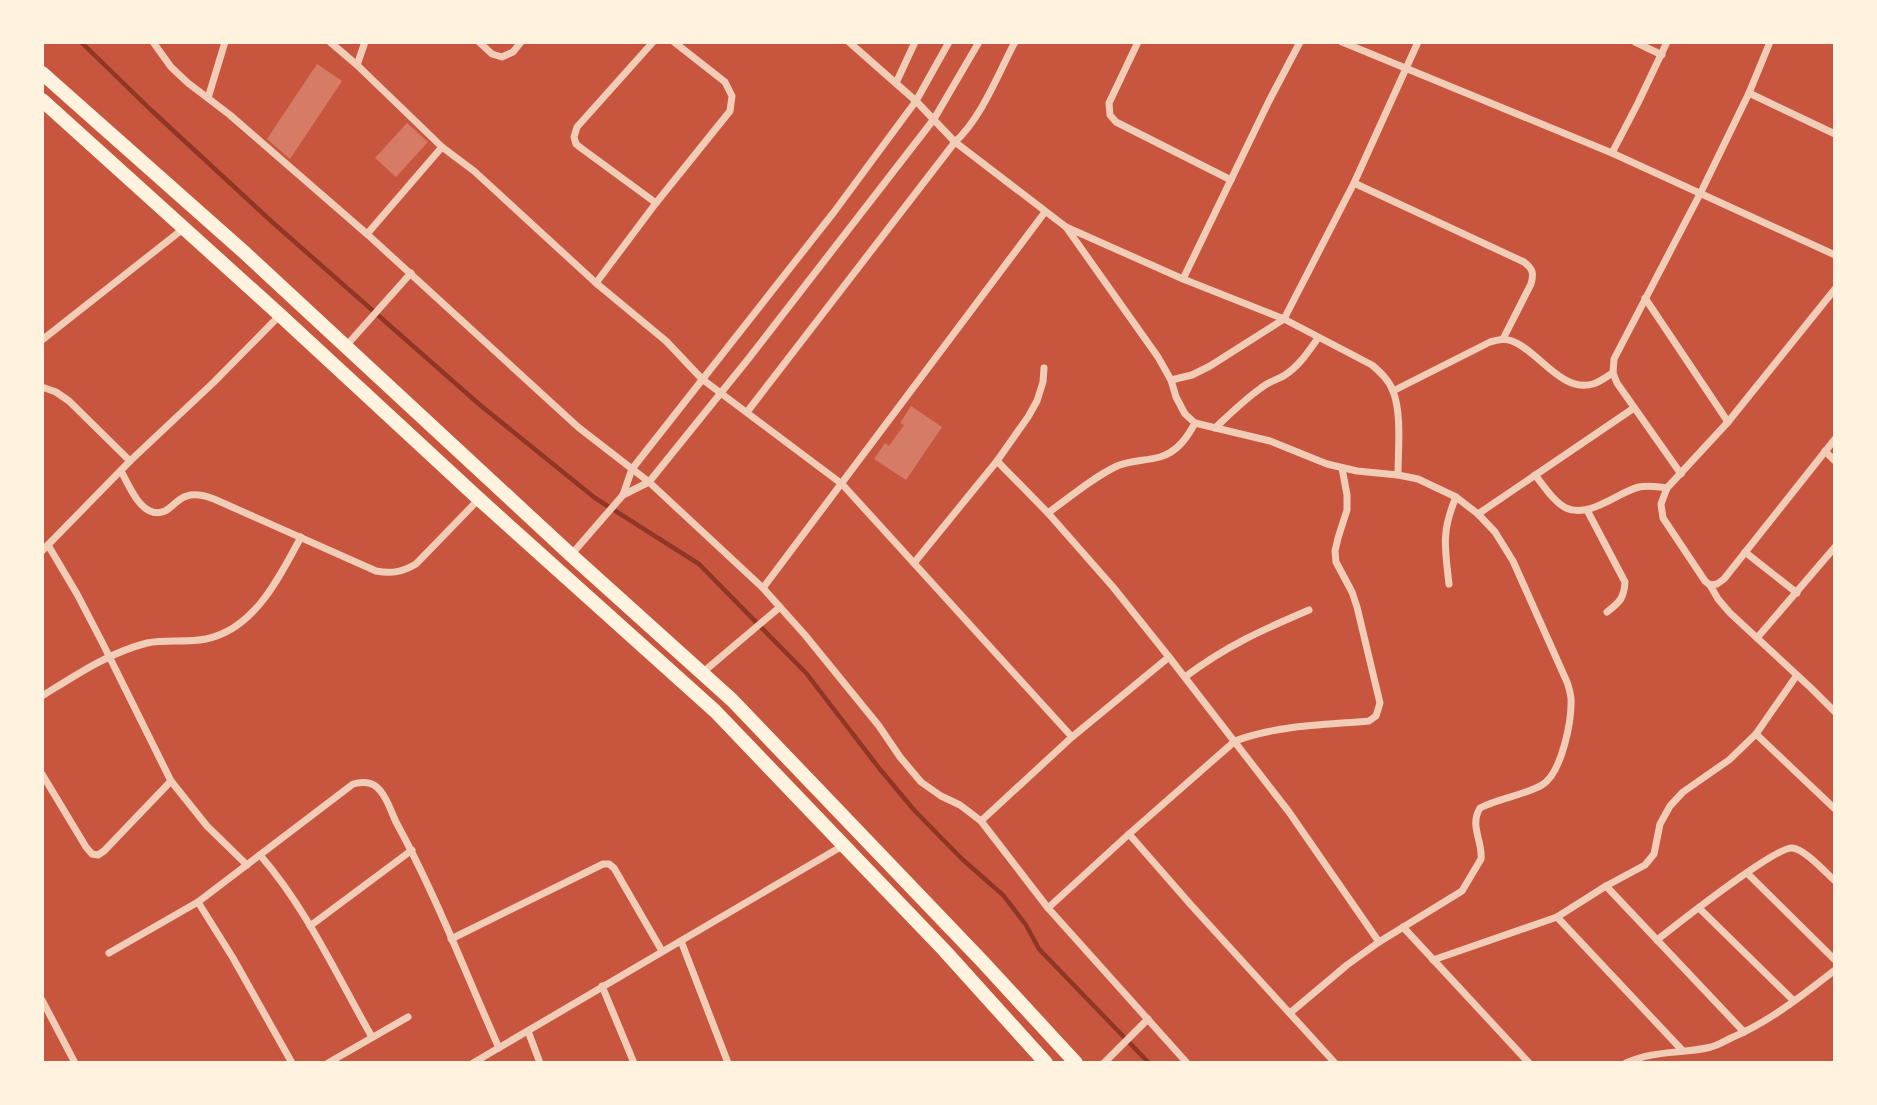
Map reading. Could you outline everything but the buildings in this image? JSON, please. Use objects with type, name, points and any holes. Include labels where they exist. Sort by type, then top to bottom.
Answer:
[{"type":"highway","points":[[42,73],[245,253],[732,700],[1076,1063]]},
{"type":"highway","points":[[42,100],[715,711],[944,950],[1046,1063]]},
{"type":"street","points":[[153,42],[171,67],[367,234],[578,427],[649,482],[763,588],[879,726],[921,782],[981,821],[1048,908],[1187,1063]]},
{"type":"street","points":[[208,98],[225,42]]},
{"type":"street","points":[[330,42],[442,147],[474,171],[596,283],[666,341],[702,379],[842,484],[1072,737]]},
{"type":"street","points":[[357,65],[365,42]]},
{"type":"street","points":[[480,42],[492,54],[502,57],[513,52],[521,42]]},
{"type":"street","points":[[653,42],[577,127],[574,136],[576,144],[656,203]]},
{"type":"street","points":[[596,283],[730,111],[732,96],[725,82],[674,42]]},
{"type":"street","points":[[849,42],[916,101],[955,142],[1066,226],[1183,279],[1284,320],[1372,365],[1384,376],[1393,391],[1398,411],[1398,475]]},
{"type":"street","points":[[896,83],[915,42]]},
{"type":"street","points":[[571,555],[623,495],[632,470],[834,212],[916,101],[949,42]]},
{"type":"street","points":[[623,495],[649,482],[721,393],[934,119],[979,42]]},
{"type":"street","points":[[747,412],[955,142],[964,134],[1015,42]]},
{"type":"street","points":[[1138,42],[1109,103],[1110,115],[1116,122],[1231,180]]},
{"type":"street","points":[[1183,279],[1300,42]]},
{"type":"street","points":[[1342,42],[1612,153],[1835,255]]},
{"type":"street","points":[[1171,380],[1192,375],[1210,366],[1284,320],[1354,183],[1418,42]]},
{"type":"street","points":[[1635,42],[1662,55]]},
{"type":"street","points":[[1612,153],[1667,42]]},
{"type":"street","points":[[1681,474],[1617,383],[1613,373],[1614,359],[1749,93],[1770,42]]},
{"type":"street","points":[[1749,93],[1835,134]]},
{"type":"street","points":[[367,234],[442,147]]},
{"type":"street","points":[[1354,183],[1524,262],[1531,268],[1534,275],[1531,284],[1503,339]]},
{"type":"street","points":[[763,588],[1045,212]]},
{"type":"street","points":[[1066,226],[1158,357],[1185,414],[1195,423],[1270,440],[1342,468],[1418,479],[1456,497],[1478,514],[1513,561],[1560,663],[1571,695],[1570,713],[1557,767],[1551,778],[1542,785],[1487,804],[1480,808],[1476,815],[1481,859],[1462,891],[1379,942],[1290,1013]]},
{"type":"street","points":[[42,340],[183,229]]},
{"type":"street","points":[[346,346],[411,273]]},
{"type":"street","points":[[1835,289],[1728,422],[1667,488],[1661,504],[1663,518],[1718,599],[1835,712]]},
{"type":"street","points":[[1645,298],[1728,422]]},
{"type":"street","points":[[247,864],[207,826],[171,781],[77,594],[45,548],[280,315]]},
{"type":"street","points":[[1215,428],[1246,398],[1291,370],[1305,357],[1318,338]]},
{"type":"street","points":[[1393,391],[1490,342],[1503,339],[1524,348],[1570,383],[1596,383],[1613,373]]},
{"type":"street","points":[[914,563],[997,461],[1028,417],[1037,401],[1044,368]]},
{"type":"street","points":[[42,387],[69,401],[130,461]]},
{"type":"street","points":[[1478,514],[1634,408]]},
{"type":"street","points":[[1048,513],[1119,465],[1160,457],[1175,449],[1187,437],[1195,423]]},
{"type":"street","points":[[1710,585],[1724,579],[1835,439]]},
{"type":"street","points":[[1825,451],[1835,461]]},
{"type":"street","points":[[997,461],[1048,513],[1113,587],[1185,677],[1289,812],[1379,942]]},
{"type":"street","points":[[1048,908],[1235,741],[1287,727],[1369,721],[1376,716],[1380,703],[1357,607],[1336,562],[1335,551],[1347,510],[1342,468]]},
{"type":"street","points":[[121,471],[136,498],[154,513],[166,511],[188,495],[201,495],[376,571],[388,573],[403,571],[416,564],[479,499]]},
{"type":"street","points":[[1535,475],[1555,499],[1574,511],[1587,510],[1639,487],[1667,488]]},
{"type":"street","points":[[1449,584],[1444,541],[1446,524],[1456,497]]},
{"type":"street","points":[[1587,510],[1625,582],[1625,594],[1607,612]]},
{"type":"street","points":[[42,696],[108,656],[149,643],[206,639],[226,633],[250,615],[273,588],[301,537]]},
{"type":"street","points":[[1758,638],[1835,547]]},
{"type":"street","points":[[1745,552],[1797,593]]},
{"type":"street","points":[[702,673],[780,607]]},
{"type":"street","points":[[1185,677],[1234,644],[1309,610]]},
{"type":"street","points":[[981,821],[1072,737],[1169,657]]},
{"type":"street","points":[[1433,960],[1557,917],[1645,865],[1654,854],[1660,824],[1670,806],[1683,792],[1729,760],[1756,734],[1797,675]]},
{"type":"street","points":[[1756,734],[1835,808]]},
{"type":"street","points":[[42,774],[86,847],[92,854],[98,855],[171,781]]},
{"type":"street","points":[[109,953],[198,902],[353,784],[363,781],[374,785],[381,793],[412,850],[499,1048]]},
{"type":"street","points":[[1129,834],[1335,1063]]},
{"type":"street","points":[[473,1063],[845,845]]},
{"type":"street","points":[[1657,940],[1782,850],[1793,848],[1804,852],[1835,881]]},
{"type":"street","points":[[310,926],[412,850]]},
{"type":"street","points":[[260,855],[274,871],[310,926],[372,1037]]},
{"type":"street","points":[[451,939],[603,864],[609,864],[614,868],[663,951]]},
{"type":"street","points":[[1747,873],[1835,960]]},
{"type":"street","points":[[1606,886],[1744,1032]]},
{"type":"street","points":[[198,902],[292,1063]]},
{"type":"street","points":[[1699,908],[1793,1000]]},
{"type":"street","points":[[1557,917],[1682,1050]]},
{"type":"street","points":[[1403,927],[1529,1063]]},
{"type":"street","points":[[681,941],[728,1063]]},
{"type":"street","points":[[1626,1063],[1634,1059],[1711,1047],[1776,1014],[1835,970]]},
{"type":"street","points":[[602,986],[634,1063]]},
{"type":"street","points":[[42,1000],[75,1063]]},
{"type":"street","points":[[328,1063],[408,1017]]},
{"type":"street","points":[[1104,1063],[1148,1018]]},
{"type":"street","points":[[528,1031],[540,1063]]},
{"type":"waterway","points":[[81,42],[271,221],[480,405],[595,498],[699,564],[806,673],[914,810],[962,859],[1003,895],[1026,925],[1039,949],[1149,1063]]}]
